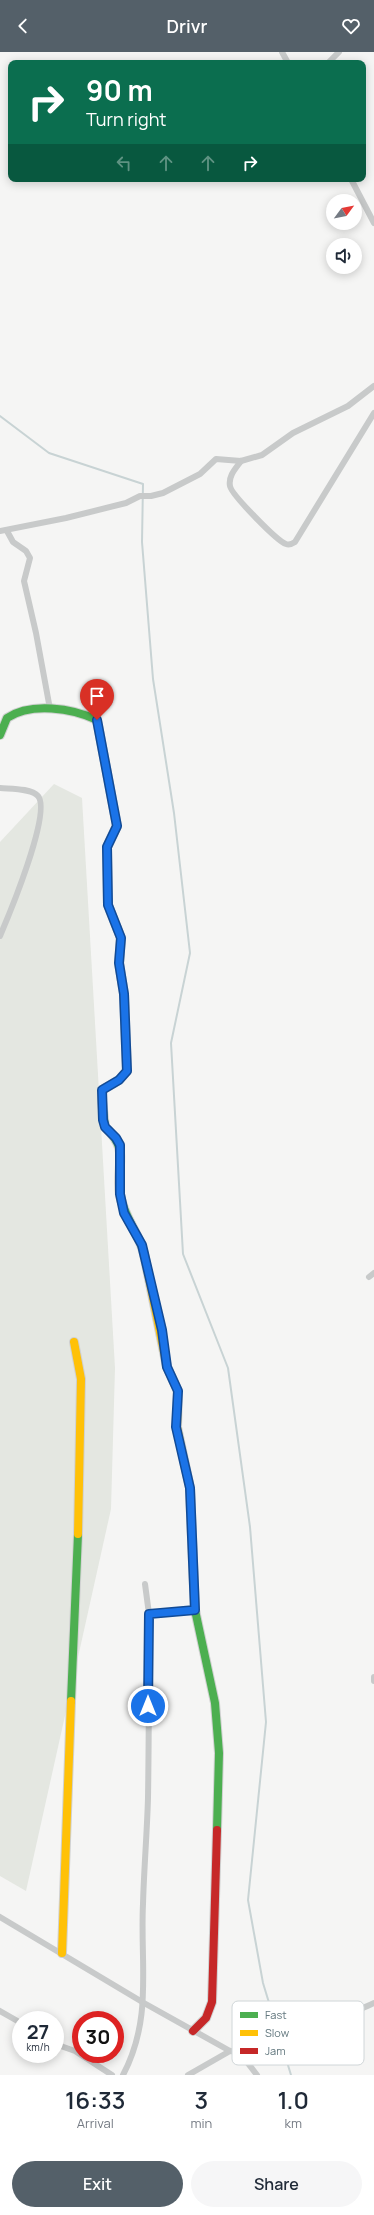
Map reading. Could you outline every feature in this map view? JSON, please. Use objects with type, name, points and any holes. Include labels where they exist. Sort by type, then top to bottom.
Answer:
[{"type":"street","points":[[331,60],[339,52]]},
{"type":"street","points":[[352,182],[371,211],[374,223]]},
{"type":"street","points":[[0,532],[126,503],[140,496],[151,496],[176,487],[200,474],[216,459],[241,461],[262,455],[293,433],[348,406],[374,386]]},
{"type":"street","points":[[241,461],[231,477],[231,490],[264,527],[285,544],[290,545],[295,542],[374,413]]},
{"type":"street","points":[[7,530],[13,542],[26,551],[30,558],[24,581],[36,633],[50,710]]},
{"type":"street","points":[[0,735],[7,718],[13,714],[56,709],[90,716],[97,720],[117,826],[107,847],[108,905],[121,938],[119,963],[124,994],[127,1071],[119,1080],[102,1090],[103,1120],[105,1127],[116,1138],[120,1145],[122,1200],[124,1213],[142,1245],[162,1330],[167,1367],[178,1391],[176,1427],[190,1488],[195,1610],[215,1703],[219,1753],[212,1997],[206,2018],[194,2031]]},
{"type":"street","points":[[0,788],[32,792],[38,796],[42,803],[42,813],[32,852],[0,936]]},
{"type":"street","points":[[62,1953],[77,1589],[80,1442],[81,1379],[74,1342]]},
{"type":"street","points":[[123,2075],[133,2056],[138,2041],[144,2003],[143,1906],[148,1799],[149,1614],[145,1584]]},
{"type":"street","points":[[149,1614],[195,1610]]},
{"type":"street","points":[[0,1916],[144,2003],[230,2051]]},
{"type":"street","points":[[364,2007],[374,2003]]},
{"type":"street","points":[[0,2011],[12,2018]]},
{"type":"street","points":[[64,2047],[75,2051],[112,2075]]},
{"type":"street","points":[[188,2075],[230,2051]]},
{"type":"street","points":[[249,2065],[257,2075]]},
{"type":"shaded area","points":[[54,784],[82,798],[115,1368],[111,1509],[26,1891],[0,1876],[0,842]]},
{"type":"waterway","points":[[0,416],[49,453],[143,484],[142,542],[153,679],[174,813],[190,953],[171,1043],[183,1254],[228,1368],[250,1527],[266,1722],[248,1900],[263,1983],[268,2001]]},
{"type":"waterway","points":[[288,2065],[291,2075]]},
{"type":"traffic: fast","points":[[0,735],[7,718],[17,713],[39,708],[52,708],[76,712],[97,720],[117,826],[107,847],[108,905],[117,928]]},
{"type":"traffic: fast","points":[[102,1101],[105,1127],[113,1136],[120,1151],[119,1184],[122,1203],[139,1239],[144,1254]]},
{"type":"traffic: fast","points":[[191,1514],[195,1610],[215,1703],[219,1753],[217,1830]]},
{"type":"traffic: fast","points":[[71,1701],[78,1534]]},
{"type":"traffic: slow","points":[[102,1101],[102,1090],[119,1080],[127,1071],[124,994],[119,963],[121,938],[117,928]]},
{"type":"traffic: slow","points":[[144,1254],[167,1367],[178,1391],[177,1427],[190,1488],[191,1514]]},
{"type":"traffic: slow","points":[[74,1342],[81,1379],[78,1534]]},
{"type":"traffic: slow","points":[[62,1953],[71,1701]]},
{"type":"traffic: jam","points":[[193,2031],[206,2018],[212,2002],[217,1830]]},
{"type":"route","points":[[97,720],[117,826],[113,838],[107,847],[108,905],[118,926],[121,938],[119,963],[124,994],[127,1071],[122,1078],[104,1087],[102,1090],[103,1120],[109,1133],[116,1138],[120,1145],[120,1194],[124,1213],[142,1245],[162,1330],[164,1354],[167,1367],[172,1375],[178,1391],[176,1427],[190,1488],[195,1610],[149,1614],[148,1706]]}]
